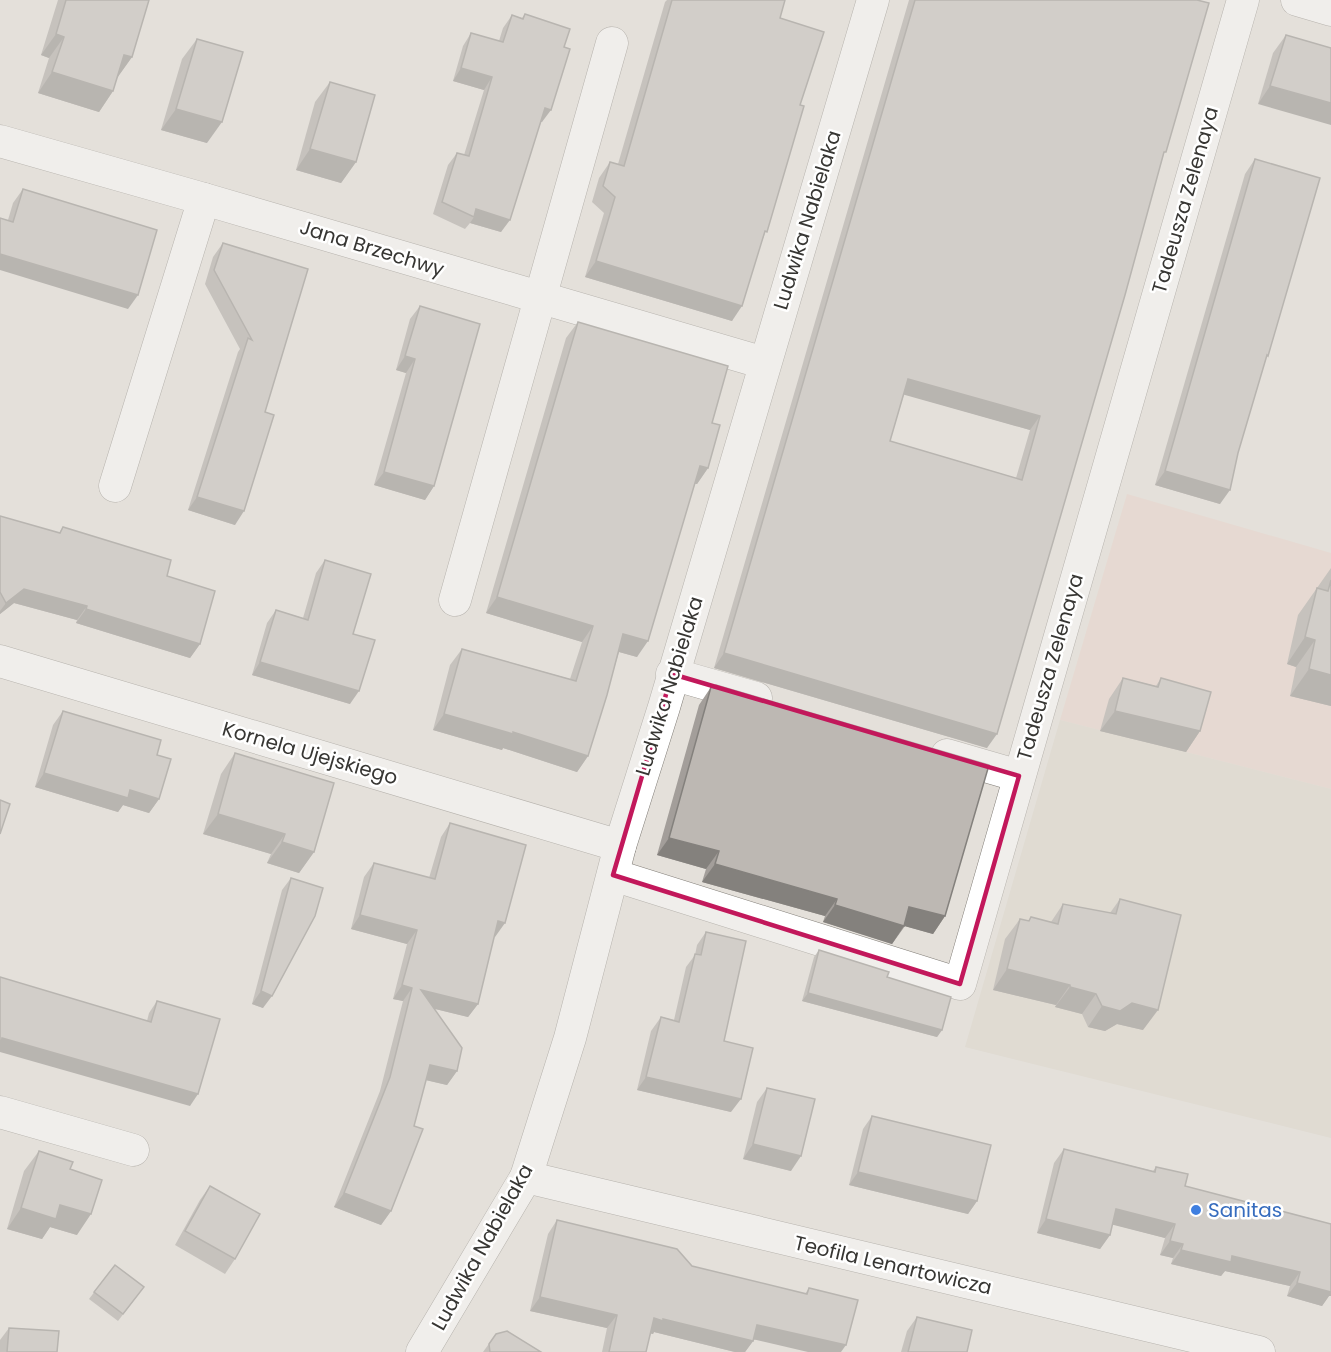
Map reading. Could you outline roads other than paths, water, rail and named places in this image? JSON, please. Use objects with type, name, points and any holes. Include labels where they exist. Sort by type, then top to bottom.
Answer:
[{"type":"street","name":"Ludwika Nabielaka","points":[[422,1352],[526,1177],[570,1038],[616,860],[664,707],[873,0]]},
{"type":"street","name":"Tadeusza Zelenaya","points":[[616,860],[960,984],[1243,0]]},
{"type":"street","points":[[1297,0],[1331,10]]},
{"type":"street","points":[[454,600],[612,42]]},
{"type":"street","name":"Jana Brzechwy","points":[[0,141],[764,363]]},
{"type":"street","points":[[115,486],[204,199]]},
{"type":"street","name":"Kornela Ujejskiego","points":[[0,661],[616,860]]},
{"type":"street","points":[[672,674],[784,707]]},
{"type":"street","points":[[918,746],[1018,776]]},
{"type":"street","points":[[0,1112],[133,1150]]},
{"type":"street","name":"Teofila Lenartowicza","points":[[526,1177],[1259,1352]]},
{"type":"place","name":"Sanitas","points":[[1196,1210]]}]
